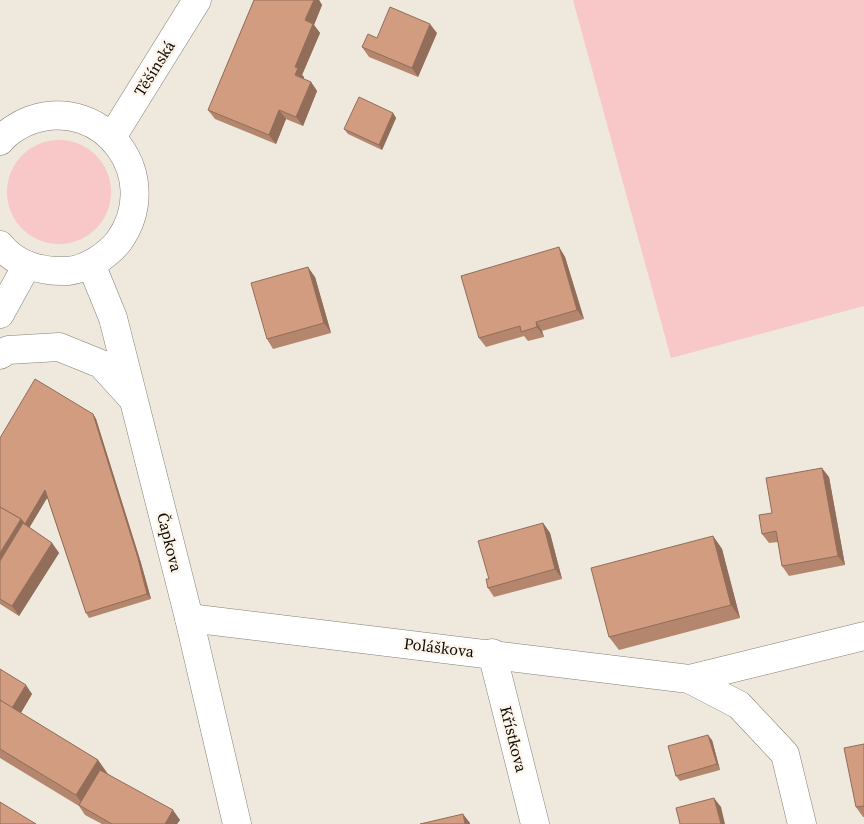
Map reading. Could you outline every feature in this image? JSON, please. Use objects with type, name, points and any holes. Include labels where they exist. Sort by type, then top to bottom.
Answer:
[{"type":"street","name":"Těšínská","points":[[112,137],[197,0]]},
{"type":"street","points":[[0,245],[6,252],[27,265],[49,271],[71,270],[91,264],[112,250],[127,230],[135,206],[135,181],[127,157],[112,137],[92,123],[69,116],[44,116],[22,124],[1,139]]},
{"type":"street","name":"Čapkova","points":[[91,264],[113,318],[189,618],[237,824]]},
{"type":"street","points":[[0,314],[27,265]]},
{"type":"street","points":[[0,355],[8,350],[58,347],[101,364],[133,399]]},
{"type":"street","name":"Poláškova","points":[[189,618],[689,678],[864,636]]},
{"type":"street","name":"Křístkova","points":[[492,654],[535,824]]},
{"type":"street","name":"Poláškova","points":[[689,678],[739,705],[785,754],[802,824]]},
{"type":"shaded area","points":[[573,0],[864,0],[864,306],[671,358]]},
{"type":"shaded area","points":[[59,140],[79,144],[96,155],[107,172],[111,192],[107,212],[96,229],[79,240],[59,244],[39,240],[22,229],[11,212],[7,192],[11,172],[22,155],[39,144]]},
{"type":"building","points":[[254,0],[314,0],[305,20],[313,24],[295,67],[298,68],[295,75],[311,82],[296,117],[279,110],[269,135],[208,110]]},
{"type":"building","points":[[390,7],[430,24],[412,68],[362,47],[368,34],[377,38]]},
{"type":"building","points":[[359,97],[393,113],[379,145],[344,129]]},
{"type":"building","points":[[559,247],[577,310],[536,322],[537,327],[521,332],[520,326],[479,338],[461,276]]},
{"type":"building","points":[[308,267],[324,323],[267,339],[251,283]]},
{"type":"building","points":[[35,379],[93,414],[138,558],[147,594],[86,613],[45,490],[25,524],[21,519],[0,507],[0,438]]},
{"type":"building","points":[[822,468],[838,556],[782,566],[776,531],[762,534],[759,515],[772,513],[766,478]]},
{"type":"building","points":[[0,507],[21,519],[0,553]]},
{"type":"building","points":[[23,523],[52,543],[12,606],[0,599],[0,561]]},
{"type":"building","points":[[543,523],[555,569],[488,588],[486,579],[489,579],[478,541]]},
{"type":"building","points":[[713,536],[731,605],[609,637],[591,568]]},
{"type":"building","points":[[0,669],[26,685],[12,708],[0,700]]},
{"type":"building","points":[[0,700],[98,760],[76,795],[0,749]]},
{"type":"building","points":[[708,735],[717,764],[676,776],[668,746]]},
{"type":"building","points":[[864,744],[864,806],[856,807],[844,748]]},
{"type":"building","points":[[100,770],[173,810],[165,824],[112,824],[79,805]]},
{"type":"building","points":[[714,798],[721,824],[680,824],[676,808]]},
{"type":"building","points":[[0,802],[36,824],[0,824]]},
{"type":"building","points":[[463,814],[465,824],[420,824]]}]
